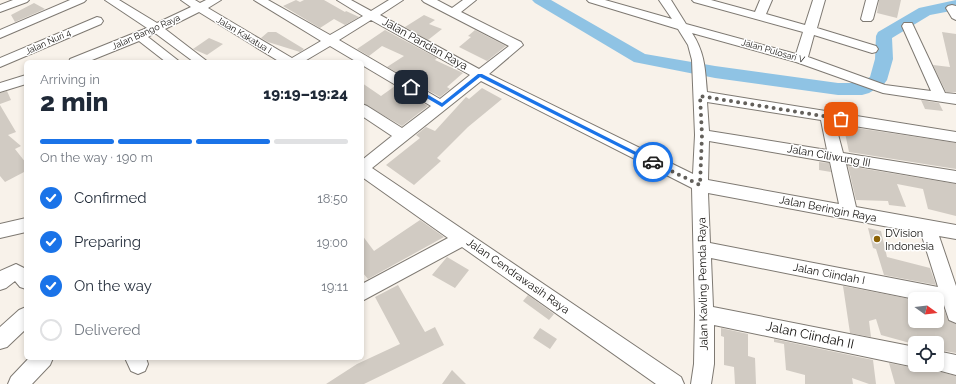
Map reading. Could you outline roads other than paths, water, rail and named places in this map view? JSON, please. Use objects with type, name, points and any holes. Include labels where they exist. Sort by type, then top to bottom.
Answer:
[{"type":"street","points":[[0,9],[23,0]]},
{"type":"street","points":[[0,34],[80,0]]},
{"type":"street","points":[[111,0],[156,28],[199,60]]},
{"type":"street","name":"Jalan Kakatua I","points":[[187,0],[285,60]]},
{"type":"street","name":"Jalan Bango Raya","points":[[93,59],[215,0]]},
{"type":"street","points":[[260,0],[364,60]]},
{"type":"street","name":"Jalan Pandan Raya","points":[[343,0],[480,75],[700,185]]},
{"type":"street","points":[[297,60],[396,0]]},
{"type":"street","points":[[428,0],[453,12],[470,0]]},
{"type":"street","name":"Jalan Pulosari V","points":[[594,0],[801,59],[883,89],[956,99]]},
{"type":"street","name":"Jalan Kavling Pemda Raya","points":[[665,0],[694,45],[697,51],[698,60],[702,135],[700,185],[704,314],[703,383]]},
{"type":"street","points":[[698,0],[712,2],[872,49]]},
{"type":"street","points":[[759,16],[766,0]]},
{"type":"street","points":[[801,59],[819,0]]},
{"type":"street","points":[[867,19],[872,0]]},
{"type":"street","name":"Jalan Cendrawasih Raya","points":[[364,166],[442,106],[517,44],[453,12]]},
{"type":"street","name":"Jalan Nuri 4","points":[[0,63],[97,20]]},
{"type":"street","points":[[908,26],[940,96]]},
{"type":"street","points":[[140,36],[171,60]]},
{"type":"street","points":[[364,60],[442,106]]},
{"type":"street","points":[[1,87],[24,80]]},
{"type":"street","points":[[700,96],[956,138]]},
{"type":"street","points":[[364,110],[403,136]]},
{"type":"street","points":[[827,117],[849,212]]},
{"type":"street","name":"Jalan Ciliwung III","points":[[702,135],[956,177]]},
{"type":"street","name":"Jalan Cendrawasih Raya","points":[[364,169],[674,384]]},
{"type":"street","name":"Jalan Beringin Raya","points":[[700,185],[956,232]]},
{"type":"street","points":[[0,231],[24,225]]},
{"type":"street","points":[[928,227],[954,304]]},
{"type":"street","points":[[364,292],[463,238]]},
{"type":"street","name":"Jalan Ciindah I","points":[[703,249],[954,304]]},
{"type":"street","points":[[0,282],[16,272],[24,278]]},
{"type":"street","name":"Jalan Ciindah II","points":[[704,314],[908,356]]},
{"type":"street","points":[[0,340],[24,318]]},
{"type":"street","points":[[18,384],[41,360]]},
{"type":"street","points":[[944,363],[956,365]]},
{"type":"waterway","points":[[540,0],[640,58],[715,72],[838,89],[862,89],[878,80],[884,59],[884,36],[925,11],[956,5]]},
{"type":"place","name":"DVision Indonesia","points":[[877,239]]}]
